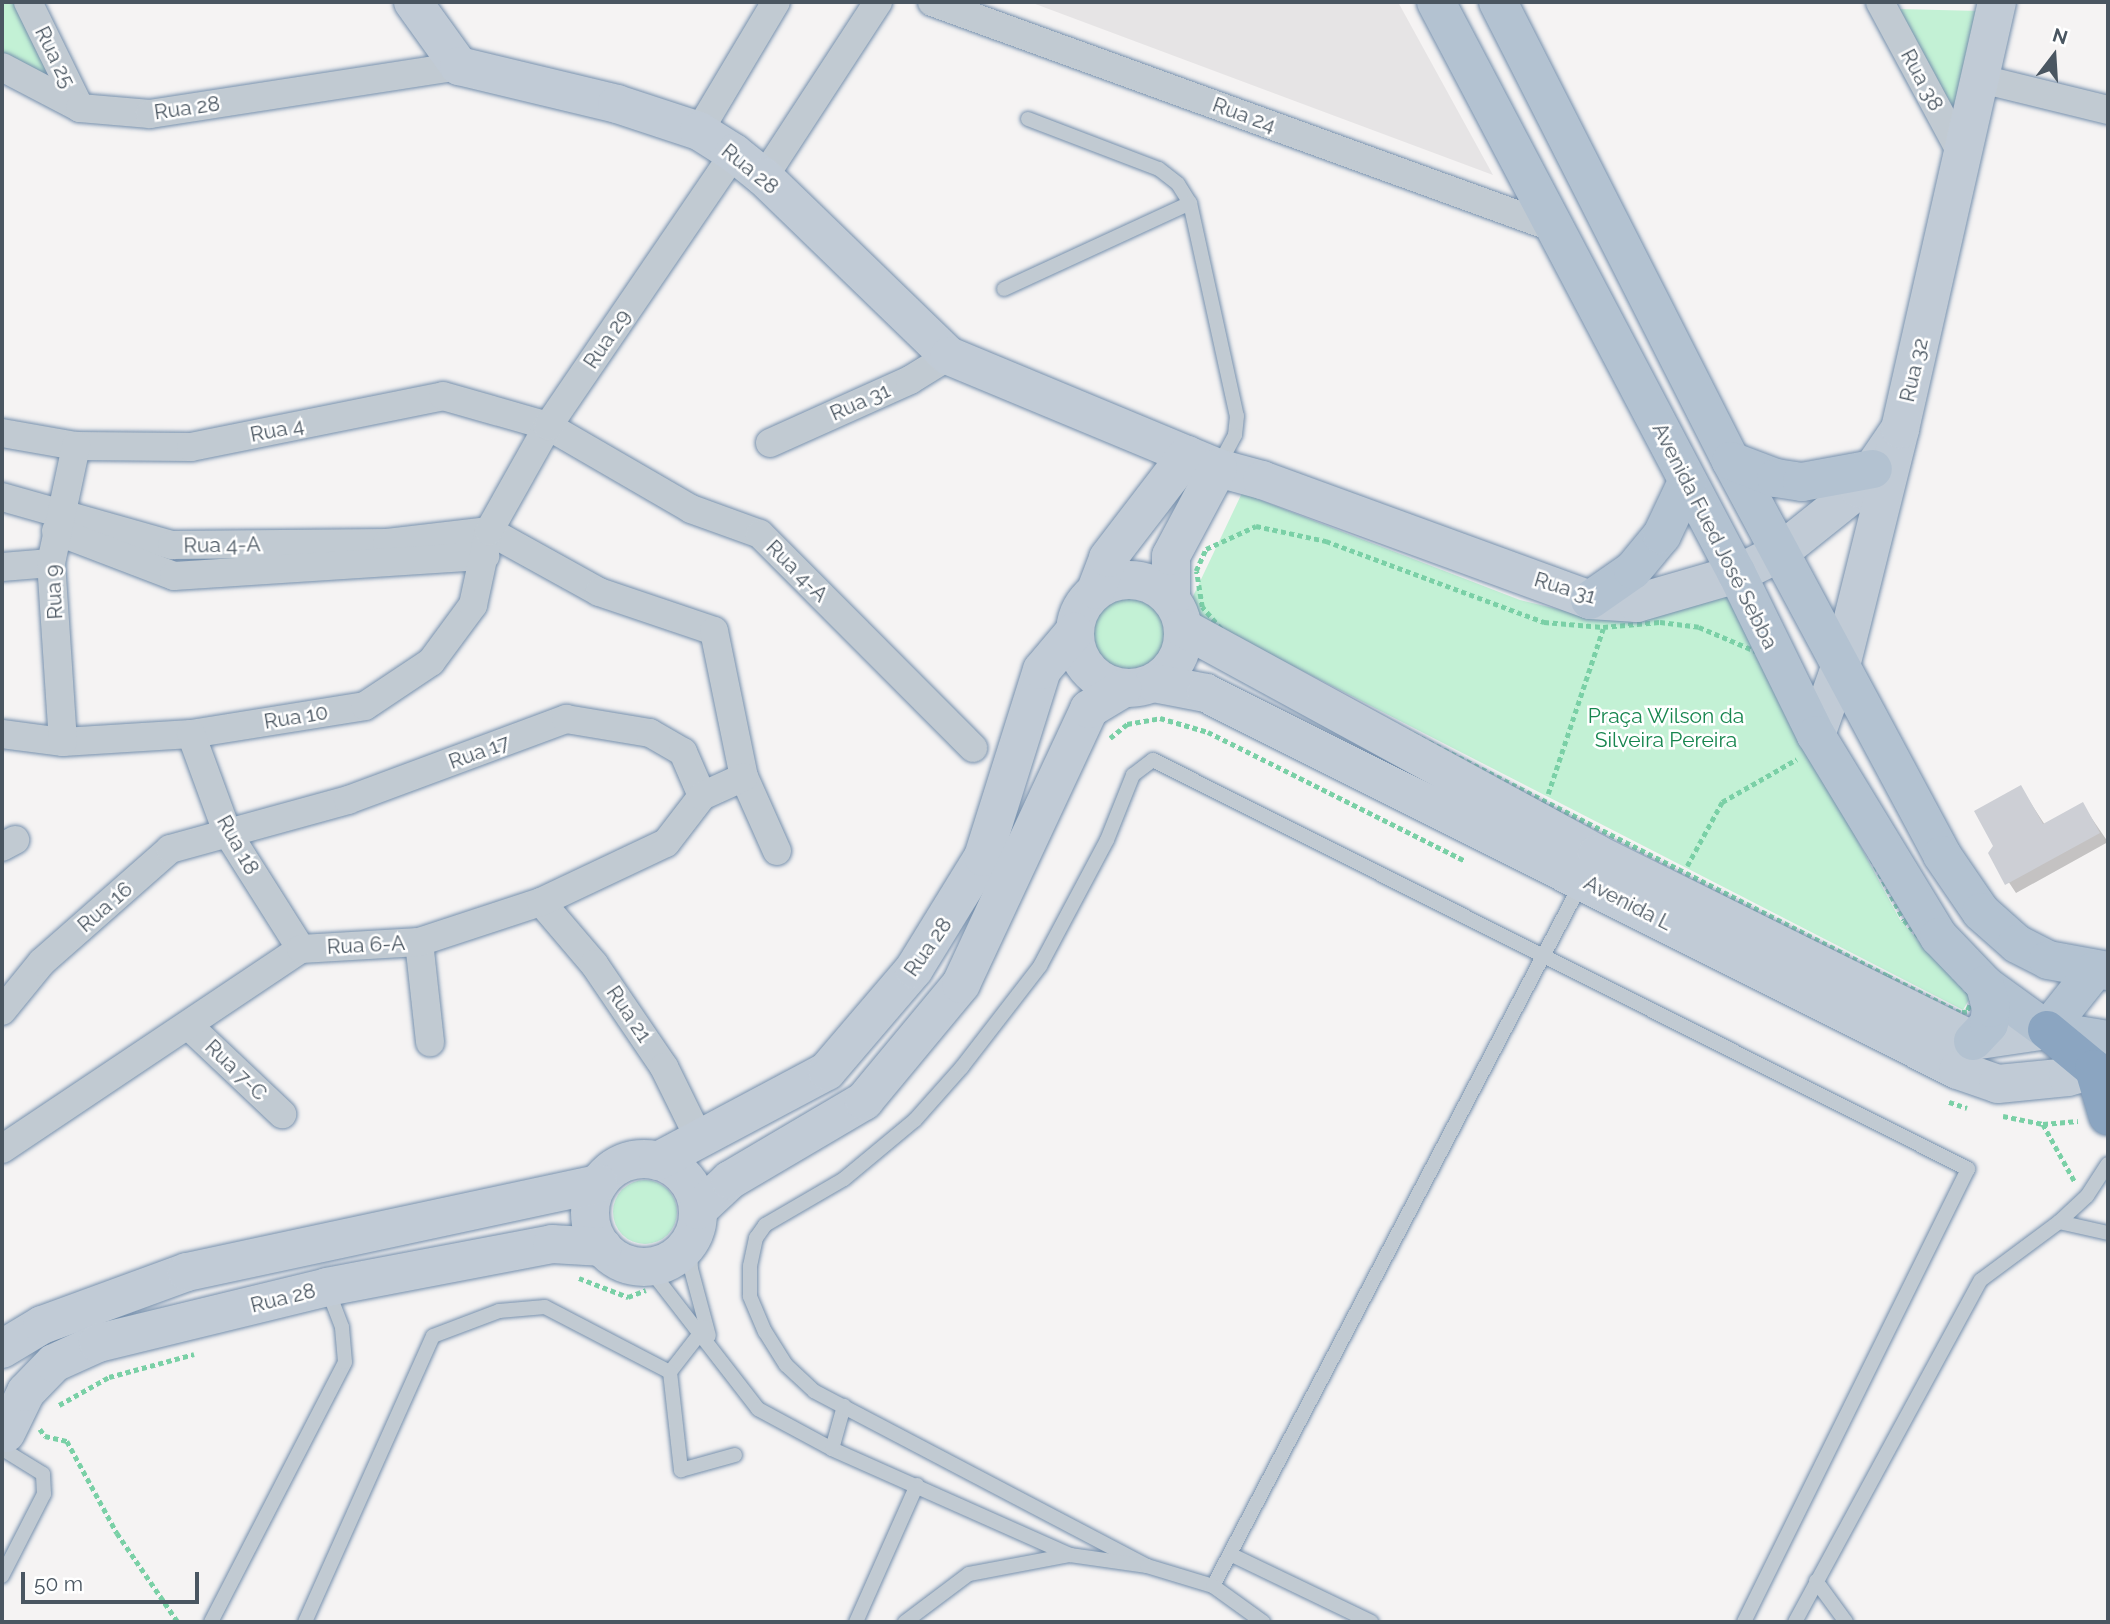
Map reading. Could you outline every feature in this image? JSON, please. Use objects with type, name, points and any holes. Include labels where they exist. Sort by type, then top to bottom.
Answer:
[{"type":"highway","points":[[2048,1030],[2103,1059],[2108,1115]]},
{"type":"main road","points":[[413,2],[459,66]]},
{"type":"main road","name":"Avenida Fued José Sebba","points":[[1436,2],[1737,574],[1817,743],[1939,937],[1985,985],[2048,1030]]},
{"type":"main road","points":[[1498,2],[1731,461],[1779,553],[1842,662],[1942,855],[1981,912],[2017,944],[2048,960],[2104,964]]},
{"type":"main road","name":"Rua 32","points":[[1817,743],[1842,662],[1900,429],[1964,158],[1977,78],[1997,2]]},
{"type":"main road","name":"Rua 28","points":[[459,66],[617,104],[699,131],[734,153],[764,177],[949,356],[1203,462]]},
{"type":"main road","name":"Rua 31","points":[[1203,462],[1600,609],[1637,603],[1737,574],[1779,553],[1859,489],[1900,429]]},
{"type":"main road","points":[[1731,461],[1776,478],[1802,482],[1873,469]]},
{"type":"main road","points":[[1096,590],[1108,558],[1203,462]]},
{"type":"main road","points":[[1177,613],[1143,581],[1119,581],[1096,590],[1084,601],[1074,632],[1082,663],[1106,684],[1138,686],[1177,660],[1177,613],[1171,556],[1203,462]]},
{"type":"main road","points":[[1600,609],[1662,536],[1687,482]]},
{"type":"main road","name":"Avenida L","points":[[1177,613],[1541,811],[1590,867],[1680,882],[1973,1041]]},
{"type":"main road","name":"Rua 28","points":[[658,1161],[827,1071],[914,969],[983,857],[1042,670],[1074,632]]},
{"type":"main road","name":"Rua 28","points":[[694,1226],[730,1180],[864,1101],[961,984],[1088,709],[1138,686]]},
{"type":"main road","name":"Avenida L","points":[[1138,686],[1206,693],[1590,867],[1958,1070],[1998,1084],[2056,1079],[2103,1059]]},
{"type":"main road","points":[[2048,1030],[2104,964]]},
{"type":"main road","points":[[1973,1041],[1989,1024],[1991,1008],[1985,985]]},
{"type":"main road","points":[[1973,1041],[2108,1018]]},
{"type":"main road","points":[[2,1349],[42,1325],[187,1272],[599,1184],[624,1163],[658,1161],[686,1179],[694,1226],[654,1275],[631,1266],[603,1247],[590,1216],[599,1184]]},
{"type":"main road","name":"Rua 28","points":[[6,1441],[26,1392],[54,1363],[98,1343],[327,1287],[552,1244],[603,1247]]},
{"type":"street","name":"Rua 25","points":[[28,2],[80,108]]},
{"type":"street","points":[[699,131],[776,2]]},
{"type":"street","points":[[764,177],[878,2]]},
{"type":"street","name":"Rua 38","points":[[1880,2],[1964,158]]},
{"type":"street","name":"Rua 24","points":[[937,3],[1557,229]]},
{"type":"street","name":"Rua 28","points":[[80,108],[150,114],[459,66]]},
{"type":"street","name":"Rua 25","points":[[2,67],[80,108]]},
{"type":"street","points":[[1977,78],[2108,110]]},
{"type":"street","name":"Rua 29","points":[[487,544],[548,426],[734,153]]},
{"type":"street","name":"Rua 31","points":[[770,443],[910,380],[949,356]]},
{"type":"street","name":"Rua 4","points":[[2,433],[76,446],[191,447],[443,396],[548,426]]},
{"type":"street","name":"Rua 4-A","points":[[548,426],[691,509],[760,534],[973,748]]},
{"type":"street","name":"Rua 9","points":[[63,742],[51,563],[76,446]]},
{"type":"street","name":"Rua 4-A","points":[[2,497],[59,522],[172,545],[487,544]]},
{"type":"street","points":[[487,544],[598,592],[714,631],[744,778],[777,851]]},
{"type":"street","name":"Rua 10","points":[[2,734],[63,742],[191,734],[365,706],[431,662],[473,605],[487,544]]},
{"type":"street","points":[[2,567],[51,563]]},
{"type":"street","name":"Rua 17","points":[[227,832],[348,800],[566,719],[650,733],[683,752],[702,796]]},
{"type":"street","name":"Rua 18","points":[[191,734],[227,832],[302,949]]},
{"type":"street","name":"Rua 6-A","points":[[2,1149],[190,1027],[302,949],[419,942],[541,902],[666,843],[702,796],[744,778]]},
{"type":"street","name":"Rua 16","points":[[2,1011],[42,962],[170,849],[227,832]]},
{"type":"street","name":"Rua 21","points":[[541,902],[594,964],[650,1046],[699,1138]]},
{"type":"street","points":[[419,942],[430,1042]]},
{"type":"street","name":"Rua 7-C","points":[[190,1027],[282,1114]]},
{"type":"lane","points":[[1028,119],[1159,169],[1178,184],[1190,202],[1237,416],[1235,435],[1203,462]]},
{"type":"lane","points":[[1004,289],[1190,202]]},
{"type":"lane","points":[[1147,1566],[814,1391],[786,1365],[765,1332],[750,1296],[750,1266],[756,1238],[765,1225],[844,1179],[915,1120],[962,1067],[1040,966],[1107,840],[1141,766],[1153,760],[1166,764],[1544,953],[1968,1170],[1744,1622]]},
{"type":"lane","points":[[1213,1586],[1590,867]]},
{"type":"lane","points":[[1795,1622],[1981,1280],[2059,1222],[2087,1196],[2108,1164]]},
{"type":"lane","points":[[2059,1222],[2108,1233]]},
{"type":"lane","points":[[694,1226],[691,1269],[703,1329],[670,1372],[681,1470],[735,1455]]},
{"type":"lane","points":[[654,1275],[703,1329],[758,1409],[832,1449],[1070,1555],[1147,1566],[1213,1586],[1264,1622]]},
{"type":"lane","points":[[211,1622],[345,1362],[342,1327],[327,1287]]},
{"type":"lane","points":[[305,1622],[433,1336],[499,1311],[545,1307],[670,1372]]},
{"type":"lane","points":[[832,1449],[844,1406]]},
{"type":"lane","points":[[2,1576],[44,1494],[43,1474],[6,1441]]},
{"type":"lane","points":[[856,1622],[917,1485]]},
{"type":"lane","points":[[1230,1554],[1371,1622]]},
{"type":"lane","points":[[905,1622],[969,1574],[1070,1555]]},
{"type":"lane","points":[[1816,1581],[1846,1622]]},
{"type":"path","points":[[1256,526],[1326,541],[1544,621],[1600,609],[1699,627],[1765,655],[1817,743],[1904,920],[1974,998],[1967,1012],[1960,1013],[1680,882],[1541,811],[1232,642],[1202,607],[1196,572],[1206,549],[1256,526]]},
{"type":"path","points":[[1541,811],[1600,609]]},
{"type":"path","points":[[1102,744],[1127,724],[1160,718],[1208,732],[1471,863]]},
{"type":"path","points":[[1680,882],[1722,802],[1817,743]]},
{"type":"path","points":[[1938,1096],[1970,1109]]},
{"type":"path","points":[[1994,1114],[2043,1124],[2108,1115]]},
{"type":"path","points":[[2043,1124],[2087,1196]]},
{"type":"path","points":[[570,1277],[628,1297],[654,1275]]},
{"type":"path","points":[[55,1407],[109,1377],[200,1352]]},
{"type":"path","points":[[6,1441],[33,1419],[45,1436],[67,1441],[117,1533],[178,1622]]},
{"type":"shaded area","points":[[1030,2],[1398,2],[1493,175]]},
{"type":"green space","points":[[2,2],[28,2],[80,108],[2,66]]},
{"type":"green space","points":[[1897,9],[1981,11],[1956,115]]},
{"type":"green space","name":"Praça Wilson da Silveira Pereira","points":[[1242,493],[1520,600],[1570,612],[1729,590],[1764,665],[1900,920],[1970,998],[1963,1010],[1186,611]]},
{"type":"green space","points":[[1136,599],[1149,605],[1158,614],[1162,620],[1162,648],[1154,659],[1143,667],[1122,669],[1104,659],[1096,648],[1094,627],[1104,609],[1115,601]]},
{"type":"green space","points":[[645,1180],[663,1186],[671,1194],[677,1212],[671,1230],[663,1238],[645,1244],[627,1238],[619,1230],[613,1212],[619,1194],[627,1186]]},
{"type":"building","points":[[2021,785],[2043,824],[2083,802],[2100,833],[2005,885],[1988,853],[1993,846],[1974,811]]}]
